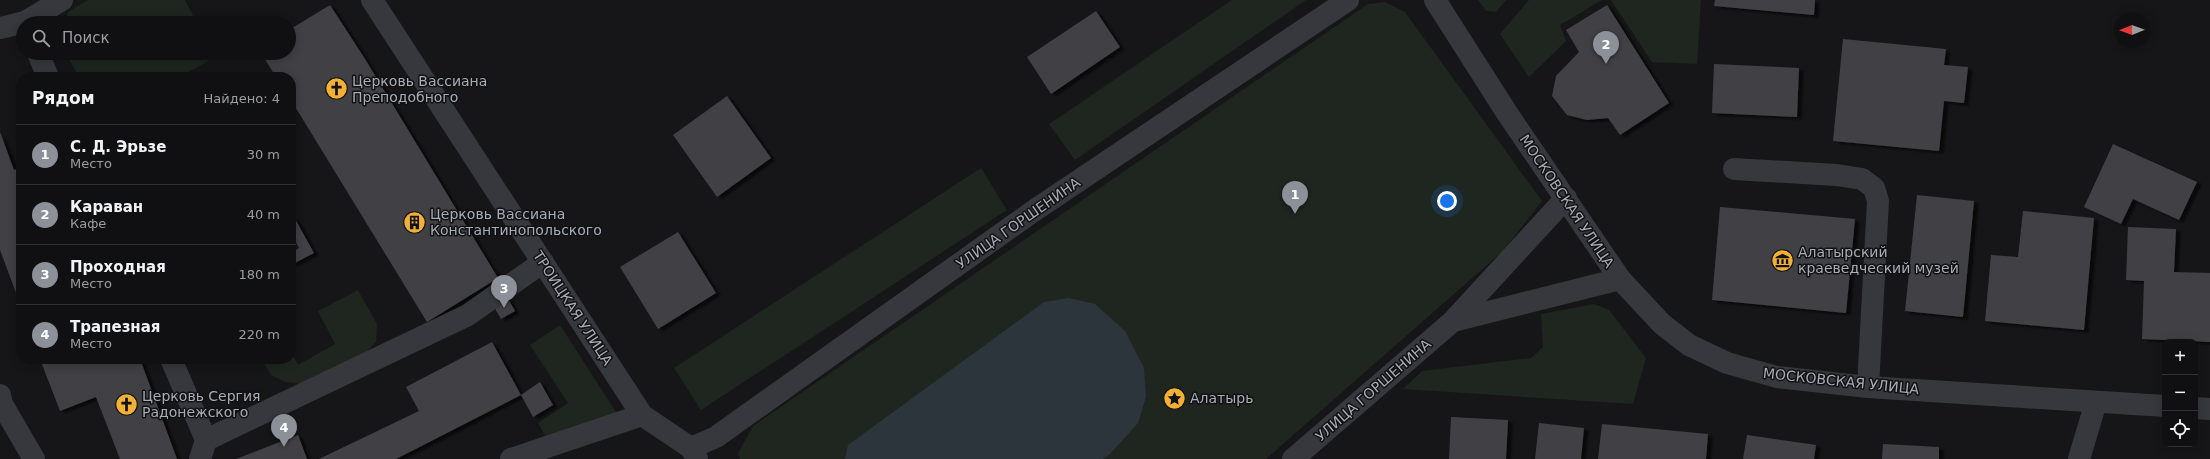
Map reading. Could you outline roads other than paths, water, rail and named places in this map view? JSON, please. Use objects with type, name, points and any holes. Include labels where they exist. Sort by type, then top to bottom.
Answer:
[{"type":"street","points":[[36,16],[62,0]]},
{"type":"street","name":"ТРОИЦКАЯ УЛИЦА","points":[[372,0],[642,415],[694,453]]},
{"type":"street","name":"УЛИЦА ГОРШЕНИНА","points":[[694,453],[1032,212],[1348,0]]},
{"type":"street","name":"МОСКОВСКАЯ УЛИЦА","points":[[1436,0],[1507,113],[1566,198],[1620,280],[1662,324],[1689,345],[1726,363],[1777,377],[1868,386],[2162,406]]},
{"type":"street","points":[[0,28],[16,25]]},
{"type":"street","points":[[41,60],[46,72]]},
{"type":"street","points":[[1734,168],[1837,175],[1862,179],[1874,188],[1878,201],[1868,386]]},
{"type":"street","name":"УЛИЦА ГОРШЕНИНА","points":[[1293,459],[1453,321],[1566,198]]},
{"type":"street","points":[[173,364],[203,449],[468,315],[543,262]]},
{"type":"street","name":"УЛИЦА ГОРШЕНИНА","points":[[1453,321],[1620,280]]},
{"type":"street","points":[[0,396],[2,404],[34,459]]},
{"type":"street","points":[[2079,459],[2096,402]]},
{"type":"street","points":[[2198,408],[2210,409]]},
{"type":"street","points":[[511,459],[642,415]]},
{"type":"place","name":"Караван","points":[[1606,64]]},
{"type":"place","name":"Церковь Вассиана Преподобного","points":[[337,89]]},
{"type":"place","name":"С. Д. Эрьзе","points":[[1295,214]]},
{"type":"place","name":"Церковь Вассиана Константинопольского","points":[[415,222]]},
{"type":"place","name":"Алатырский краеведческий музей","points":[[1783,260]]},
{"type":"place","name":"Проходная","points":[[504,308]]},
{"type":"place","name":"Алатырь","points":[[1175,398]]},
{"type":"place","name":"Церковь Сергия Радонежского","points":[[127,404]]},
{"type":"place","name":"Трапезная","points":[[284,447]]}]
